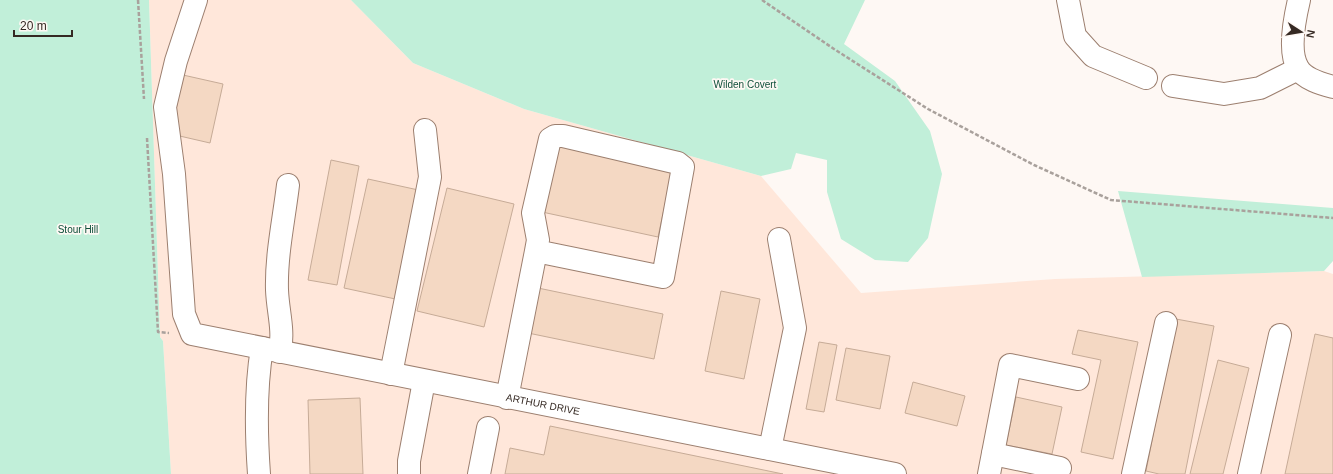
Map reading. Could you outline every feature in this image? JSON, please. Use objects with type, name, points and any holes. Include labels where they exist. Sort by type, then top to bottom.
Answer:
[{"type":"street","points":[[192,334],[184,314],[174,174],[165,107],[176,62],[196,0]]},
{"type":"street","points":[[1299,0],[1293,27],[1294,49],[1298,69],[1314,82],[1333,87]]},
{"type":"street","points":[[1069,6],[1075,36],[1093,56],[1146,78]]},
{"type":"street","points":[[1173,86],[1224,94],[1260,88],[1298,69]]},
{"type":"street","points":[[391,374],[430,177],[425,130]]},
{"type":"street","points":[[506,398],[538,240],[533,213],[550,138],[555,136],[563,136],[678,163],[683,167],[663,277],[536,251]]},
{"type":"street","points":[[259,474],[257,444],[258,374],[271,350],[283,335],[277,290],[279,255],[288,185]]},
{"type":"street","points":[[770,449],[795,328],[779,239]]},
{"type":"street","points":[[1133,474],[1166,323]]},
{"type":"street","name":"ARTHUR DRIVE","points":[[192,334],[506,398],[895,474]]},
{"type":"street","points":[[1249,474],[1280,335]]},
{"type":"street","points":[[1060,468],[991,464],[1010,365],[1078,379]]},
{"type":"street","points":[[409,474],[409,461],[424,381]]},
{"type":"street","points":[[479,474],[488,428]]},
{"type":"path","points":[[138,0],[144,103]]},
{"type":"path","points":[[762,0],[834,49],[928,109],[1034,164],[1111,200],[1333,218]]},
{"type":"path","points":[[146,134],[158,332],[192,334]]},
{"type":"shaded area","points":[[149,0],[351,0],[413,63],[524,109],[761,176],[861,293],[1055,279],[1324,271],[1333,274],[1333,474],[171,474],[163,341],[160,337]]},
{"type":"green space","name":"Stour Hill","points":[[0,0],[149,0],[160,337],[163,341],[171,474],[0,474]]},
{"type":"green space","name":"Wilden Covert","points":[[351,0],[865,0],[844,44],[895,81],[930,131],[942,174],[928,238],[908,262],[875,260],[841,239],[827,192],[827,160],[796,153],[791,169],[761,176],[524,109],[413,63]]},
{"type":"green space","points":[[1118,191],[1333,208],[1333,261],[1324,271],[1142,277]]},
{"type":"building","points":[[183,75],[223,84],[210,143],[171,134]]},
{"type":"building","points":[[557,142],[673,167],[658,237],[542,212]]},
{"type":"building","points":[[331,160],[359,166],[337,285],[308,280]]},
{"type":"building","points":[[368,179],[423,191],[400,300],[344,288]]},
{"type":"building","points":[[447,188],[514,204],[484,327],[417,311]]},
{"type":"building","points":[[538,288],[663,314],[654,359],[528,333]]},
{"type":"building","points":[[721,291],[760,299],[744,379],[705,371]]},
{"type":"building","points":[[1176,319],[1214,326],[1185,474],[1159,474],[1146,471]]},
{"type":"building","points":[[1078,330],[1138,342],[1113,459],[1081,452],[1101,360],[1072,354]]},
{"type":"building","points":[[1315,334],[1333,338],[1333,474],[1285,474]]},
{"type":"building","points":[[819,342],[837,345],[824,412],[806,409]]},
{"type":"building","points":[[846,348],[890,356],[880,409],[836,400]]},
{"type":"building","points":[[1218,360],[1249,368],[1223,474],[1190,474]]},
{"type":"building","points":[[913,382],[965,396],[957,426],[905,413]]},
{"type":"building","points":[[1016,397],[1062,407],[1052,454],[1006,445]]},
{"type":"building","points":[[360,398],[363,474],[310,474],[308,400]]},
{"type":"building","points":[[550,426],[783,474],[505,474],[510,448],[544,455]]}]
